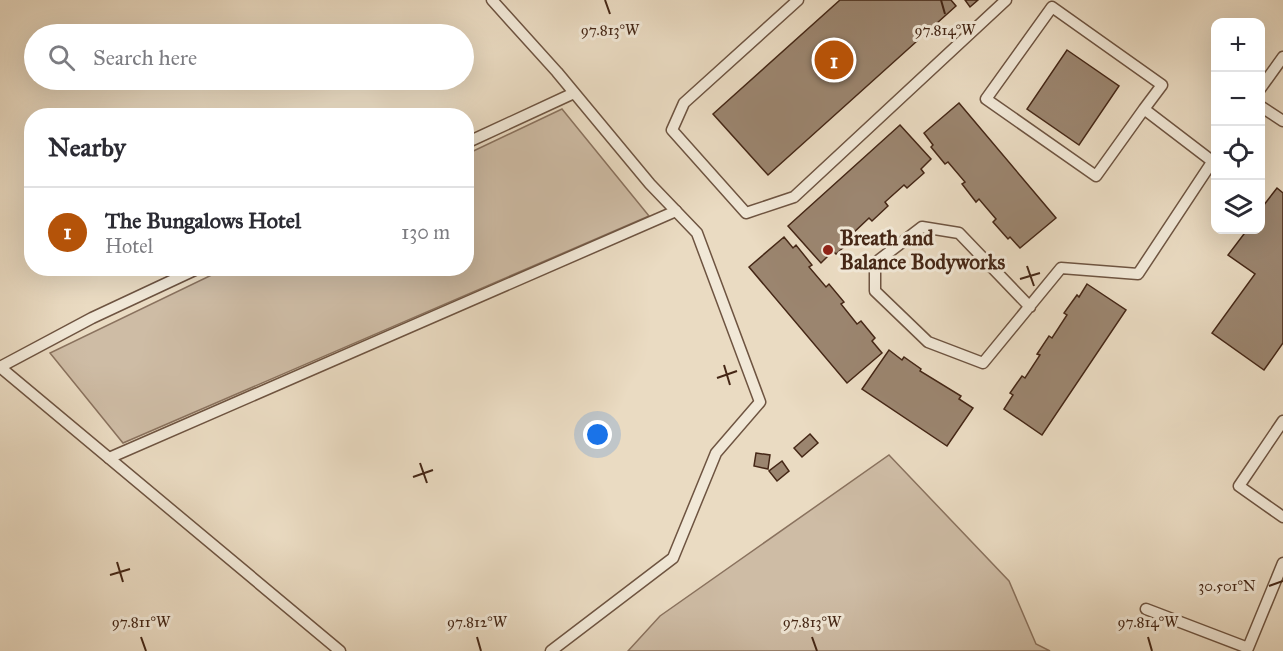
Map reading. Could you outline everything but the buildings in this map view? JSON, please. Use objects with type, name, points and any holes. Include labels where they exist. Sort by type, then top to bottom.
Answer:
[{"type":"lane","points":[[492,0],[650,184],[697,233],[760,402],[716,453],[673,558],[551,651]]},
{"type":"lane","points":[[798,0],[684,103],[672,130],[746,213],[794,197],[1006,0]]},
{"type":"lane","points":[[1052,7],[1161,85],[1144,109],[1096,177],[986,99],[1052,7]]},
{"type":"lane","points":[[1265,82],[1283,57]]},
{"type":"lane","points":[[474,139],[574,93]]},
{"type":"lane","points":[[1144,109],[1211,156]]},
{"type":"lane","points":[[1265,109],[1283,120]]},
{"type":"lane","points":[[1030,307],[959,233],[922,227],[876,263],[875,291],[928,342],[983,363],[1030,307],[1061,268],[1138,274],[1211,163]]},
{"type":"lane","points":[[109,458],[676,211]]},
{"type":"lane","points":[[182,276],[92,318],[0,367],[340,651]]},
{"type":"lane","points":[[1283,421],[1239,486],[1283,517]]},
{"type":"lane","points":[[1146,609],[1248,648],[1283,565]]},
{"type":"shaded area","points":[[562,109],[649,216],[123,443],[50,353],[210,276],[474,276],[474,151]]},
{"type":"shaded area","points":[[889,455],[1009,581],[1036,644],[1050,651],[628,651],[660,616]]},
{"type":"place","name":"The Bungalows Hotel","points":[[834,60]]},
{"type":"place","name":"Breath and Balance Bodyworks","points":[[828,250]]}]
